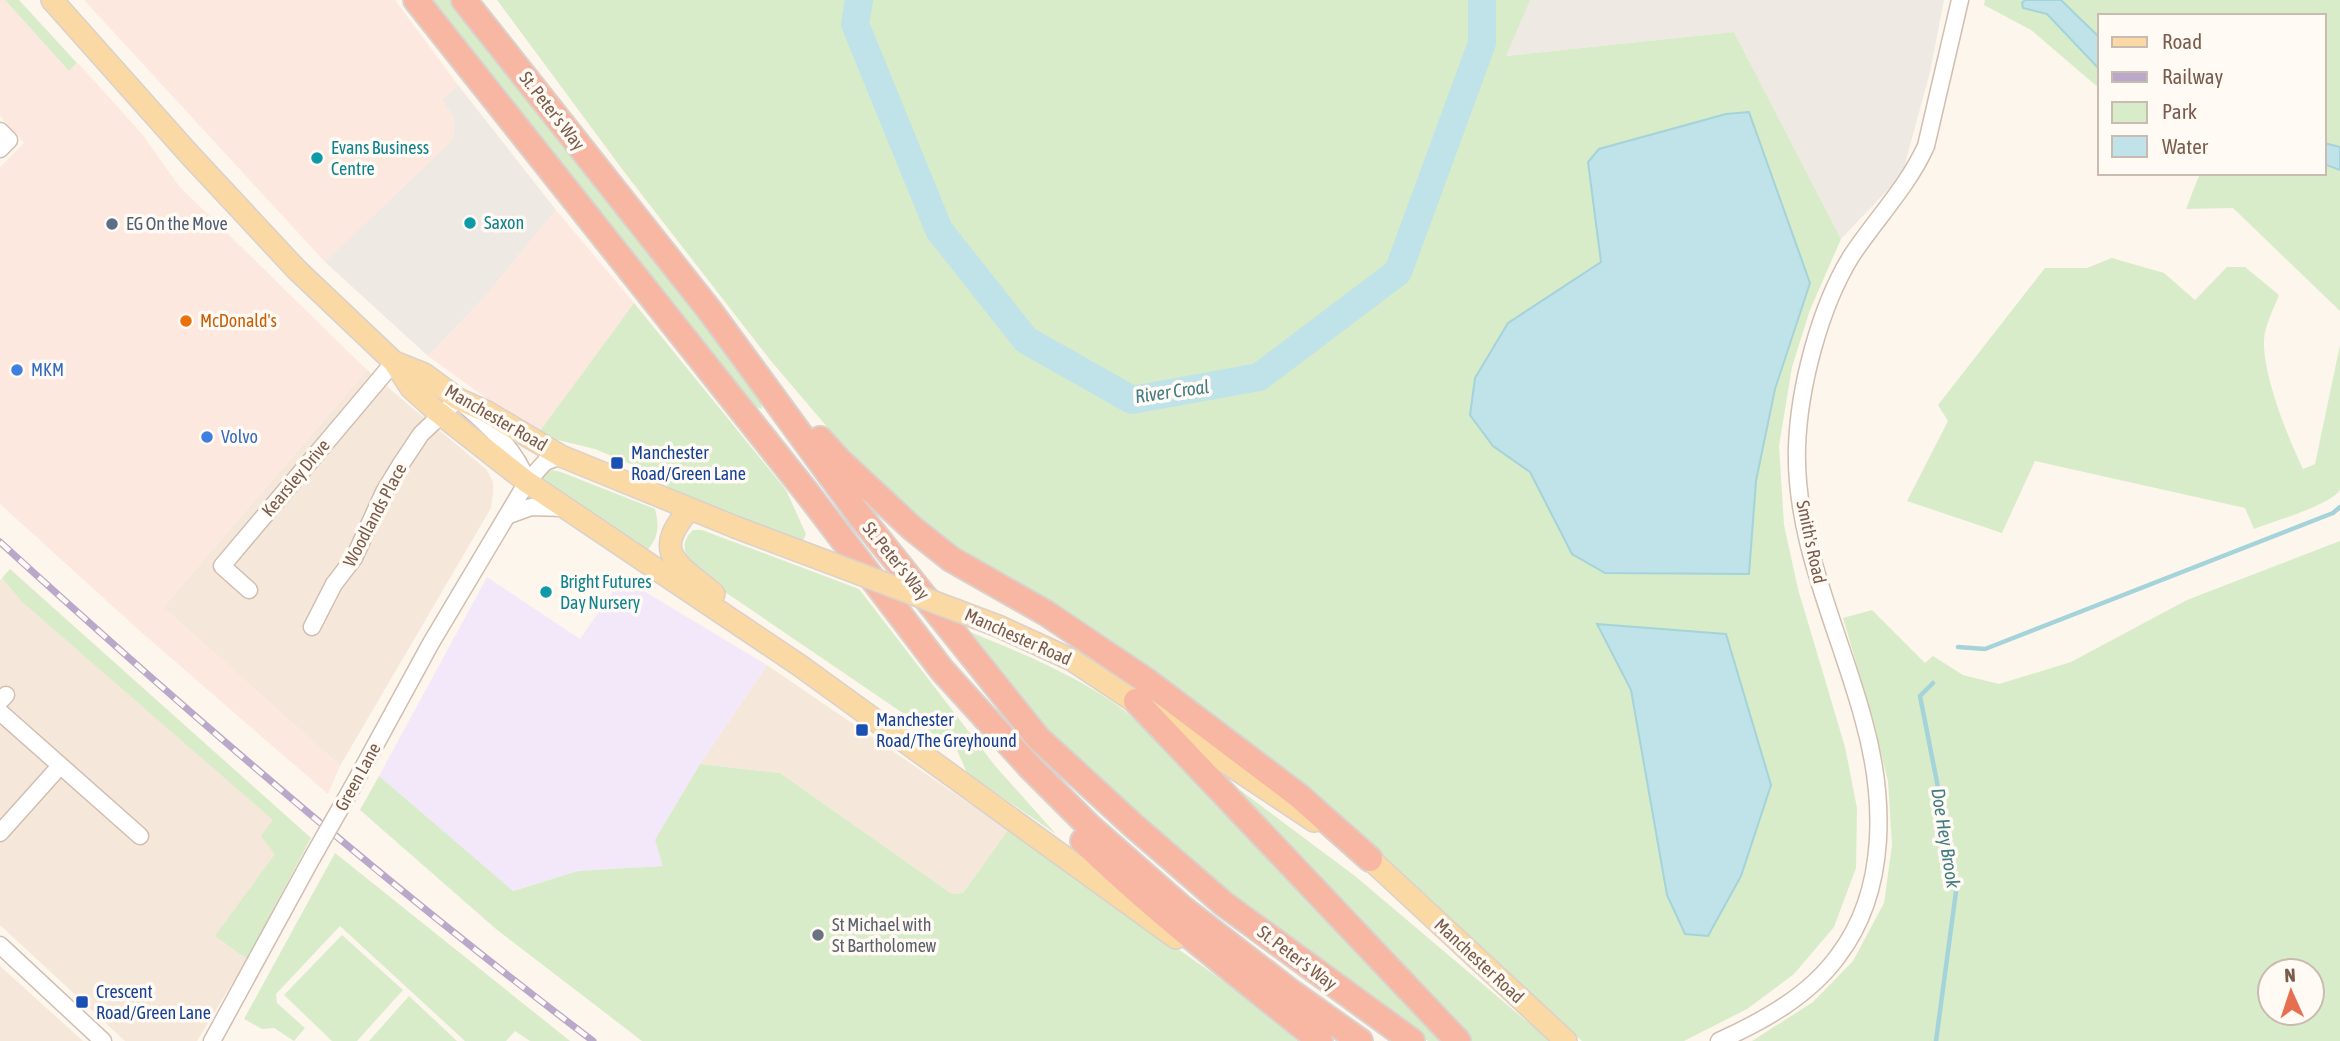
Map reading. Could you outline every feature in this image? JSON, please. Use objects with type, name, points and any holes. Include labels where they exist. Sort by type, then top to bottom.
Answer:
[{"type":"highway","name":"St. Peter's Way","points":[[416,0],[808,494],[942,670],[1030,767],[1089,826],[1181,907],[1291,992],[1360,1041]]},
{"type":"highway","name":"St. Peter's Way","points":[[464,0],[710,311],[860,516],[1038,738],[1134,827],[1224,904],[1412,1041]]},
{"type":"highway","points":[[710,311],[839,460],[912,528],[951,559],[1046,614],[1147,681],[1298,796],[1370,859]]},
{"type":"highway","points":[[942,670],[985,733],[1041,800],[1111,869],[1320,1041]]},
{"type":"highway","points":[[1136,701],[1458,1041]]},
{"type":"main road","name":"Manchester Road","points":[[52,0],[189,155],[297,270],[394,362],[411,388],[442,415],[527,482],[799,665],[1320,1041]]},
{"type":"main road","name":"Manchester Road","points":[[394,362],[424,374],[458,399],[487,412],[561,456],[689,510],[998,626],[1072,660],[1370,859],[1566,1041]]},
{"type":"main road","points":[[689,510],[670,534],[669,547],[673,558],[799,665]]},
{"type":"street","name":"Smith's Road","points":[[1719,1041],[1758,1024],[1804,991],[1838,957],[1861,919],[1876,869],[1879,821],[1875,768],[1863,717],[1810,553],[1800,498],[1797,448],[1803,394],[1813,346],[1847,265],[1917,167],[1926,146],[1960,0]]},
{"type":"street","points":[[0,131],[9,140],[0,149]]},
{"type":"street","name":"Kearsley Drive","points":[[248,590],[222,566],[394,362]]},
{"type":"street","points":[[458,399],[512,451],[521,464],[527,482]]},
{"type":"street","name":"Woodlands Place","points":[[312,627],[334,584],[354,558],[384,492],[401,464],[421,435],[458,399]]},
{"type":"street","name":"Green Lane","points":[[212,1041],[431,643],[527,482],[545,462],[561,456]]},
{"type":"street","points":[[509,515],[531,508],[566,508]]},
{"type":"street","points":[[323,604],[338,613]]},
{"type":"street","points":[[0,712],[140,836]]},
{"type":"street","points":[[0,833],[61,766]]},
{"type":"street","points":[[0,945],[103,1041]]},
{"type":"shaded area","points":[[0,0],[5,0],[69,71],[78,63],[142,134],[179,186],[367,370],[163,607],[340,766],[328,794],[141,632],[0,504],[0,167],[24,143],[0,116]]},
{"type":"shaded area","points":[[84,0],[395,0],[458,85],[442,100],[454,118],[453,139],[325,262]]},
{"type":"shaded area","points":[[1528,0],[1944,0],[1930,72],[1902,175],[1841,239],[1734,32],[1505,56]]},
{"type":"shaded area","points":[[458,85],[556,210],[482,300],[428,356],[325,262],[453,139],[454,118],[442,100]]},
{"type":"shaded area","points":[[556,210],[634,303],[537,435],[428,356],[482,300]]},
{"type":"shaded area","points":[[367,370],[487,470],[493,482],[493,493],[491,508],[340,766],[163,607]]},
{"type":"shaded area","points":[[487,577],[580,639],[622,578],[767,665],[700,764],[656,839],[664,866],[578,871],[512,891],[379,776]]},
{"type":"shaded area","points":[[2,578],[22,602],[274,820],[276,854],[216,936],[247,959],[197,1041],[125,1041],[0,925]]},
{"type":"shaded area","points":[[767,665],[1008,830],[963,893],[952,894],[780,773],[700,764]]},
{"type":"shaded area","points":[[0,966],[83,1041],[0,1041]]},
{"type":"green space","points":[[5,0],[19,0],[77,63],[69,71]]},
{"type":"green space","points":[[431,0],[455,0],[651,250],[760,399],[762,409],[748,404]]},
{"type":"green space","points":[[497,0],[1530,0],[1506,56],[1734,32],[1841,239],[1810,310],[1792,367],[1779,446],[1784,525],[1798,589],[1845,747],[1857,808],[1856,868],[1834,927],[1794,974],[1747,1009],[1684,1041],[1582,1041],[1401,876],[949,544],[895,498],[857,462],[771,361],[625,173]],"holes":[[[1588,162],[1775,389],[1756,481],[1749,573],[1572,554],[1530,472],[1508,323],[1601,262]],[[1598,625],[1741,876],[1667,895],[1631,690]]]},
{"type":"green space","points":[[1985,0],[2025,0],[2022,3],[2023,8],[2047,14],[2098,68],[2098,87],[2031,30],[1984,5]]},
{"type":"green space","points":[[2061,0],[2340,0],[2340,147],[2326,144],[2326,14],[2098,14],[2098,36]]},
{"type":"green space","points":[[2326,165],[2340,170],[2340,311],[2233,208],[2186,209],[2199,175],[2326,175]]},
{"type":"green space","points":[[2112,258],[2164,273],[2195,300],[2227,267],[2245,267],[2279,295],[2266,330],[2265,355],[2278,406],[2303,469],[2315,464],[2340,345],[2340,490],[2334,496],[2314,507],[2254,529],[2245,508],[2035,461],[2002,533],[1907,501],[1948,421],[1938,405],[2045,268],[2087,268]]},
{"type":"green space","points":[[634,303],[786,490],[806,534],[801,545],[677,495],[654,474],[595,449],[537,435]]},
{"type":"green space","points":[[552,470],[655,509],[657,533],[649,548],[644,553],[545,484],[542,473]]},
{"type":"green space","points":[[693,530],[702,530],[859,589],[996,767],[1056,834],[967,773],[957,750],[697,573],[685,552],[685,541]]},
{"type":"green space","points":[[2340,541],[2340,1041],[1752,1041],[1813,1002],[1853,961],[1884,903],[1892,845],[1888,781],[1843,618],[1872,610],[1925,663],[1933,656],[1963,675],[1999,684],[2071,662],[2187,600]]},
{"type":"green space","points":[[10,569],[311,838],[247,959],[215,936],[275,854],[261,836],[273,820],[22,602],[2,578]]},
{"type":"green space","points":[[960,628],[1066,675],[1130,715],[1161,743],[1442,1041],[1428,1041],[1384,1010],[1253,912],[1168,844],[1070,754]]},
{"type":"green space","points":[[700,764],[780,773],[952,894],[963,893],[1008,830],[1304,1041],[642,1041],[496,929],[360,810],[379,776],[513,891],[578,871],[663,866],[655,840]]},
{"type":"green space","points":[[1220,775],[1355,876],[1550,1041],[1468,1041]]},
{"type":"green space","points":[[335,853],[570,1041],[530,1041],[515,1031],[506,1041],[465,1041],[340,926],[276,994],[277,1003],[305,1028],[294,1041],[274,1028],[262,1029],[244,1019]]},
{"type":"green space","points":[[342,935],[403,990],[357,1041],[332,1041],[284,995]]},
{"type":"green space","points":[[409,996],[457,1041],[369,1041]]},
{"type":"water","points":[[2025,0],[2061,0],[2098,36],[2098,68],[2047,14],[2023,8],[2022,3]]},
{"type":"water","points":[[1749,112],[1810,283],[1775,389],[1756,481],[1749,574],[1605,573],[1572,554],[1530,472],[1493,446],[1470,415],[1475,378],[1508,323],[1601,262],[1588,162],[1599,149],[1726,114]]},
{"type":"water","points":[[2326,144],[2340,147],[2340,170],[2326,165]]},
{"type":"water","points":[[1597,624],[1726,634],[1771,785],[1741,876],[1708,936],[1685,934],[1667,895],[1631,690]]},
{"type":"waterway","name":"River Croal","points":[[859,0],[855,24],[939,230],[1026,340],[1132,400],[1259,377],[1398,272],[1482,43],[1482,0]]},
{"type":"waterway","points":[[1958,647],[1985,649],[2333,513],[2340,507]]},
{"type":"waterway","name":"Doe Hey Brook","points":[[1933,683],[1920,696],[1957,884],[1936,1041]]},
{"type":"railway","points":[[0,542],[291,798],[440,921],[593,1041]]},
{"type":"place","name":"Evans Business Centre","points":[[317,158]]},
{"type":"place","name":"Saxon","points":[[470,223]]},
{"type":"place","name":"EG On the Move","points":[[112,224]]},
{"type":"place","name":"McDonald's","points":[[186,321]]},
{"type":"place","name":"MKM","points":[[17,370]]},
{"type":"place","name":"Volvo","points":[[207,437]]},
{"type":"place","name":"Manchester Road/Green Lane","points":[[617,463]]},
{"type":"place","name":"Bright Futures Day Nursery","points":[[546,592]]},
{"type":"place","name":"Manchester Road/The Greyhound","points":[[862,730]]},
{"type":"place","name":"St Michael with St Bartholomew","points":[[818,935]]},
{"type":"place","name":"Crescent Road/Green Lane","points":[[82,1002]]}]
